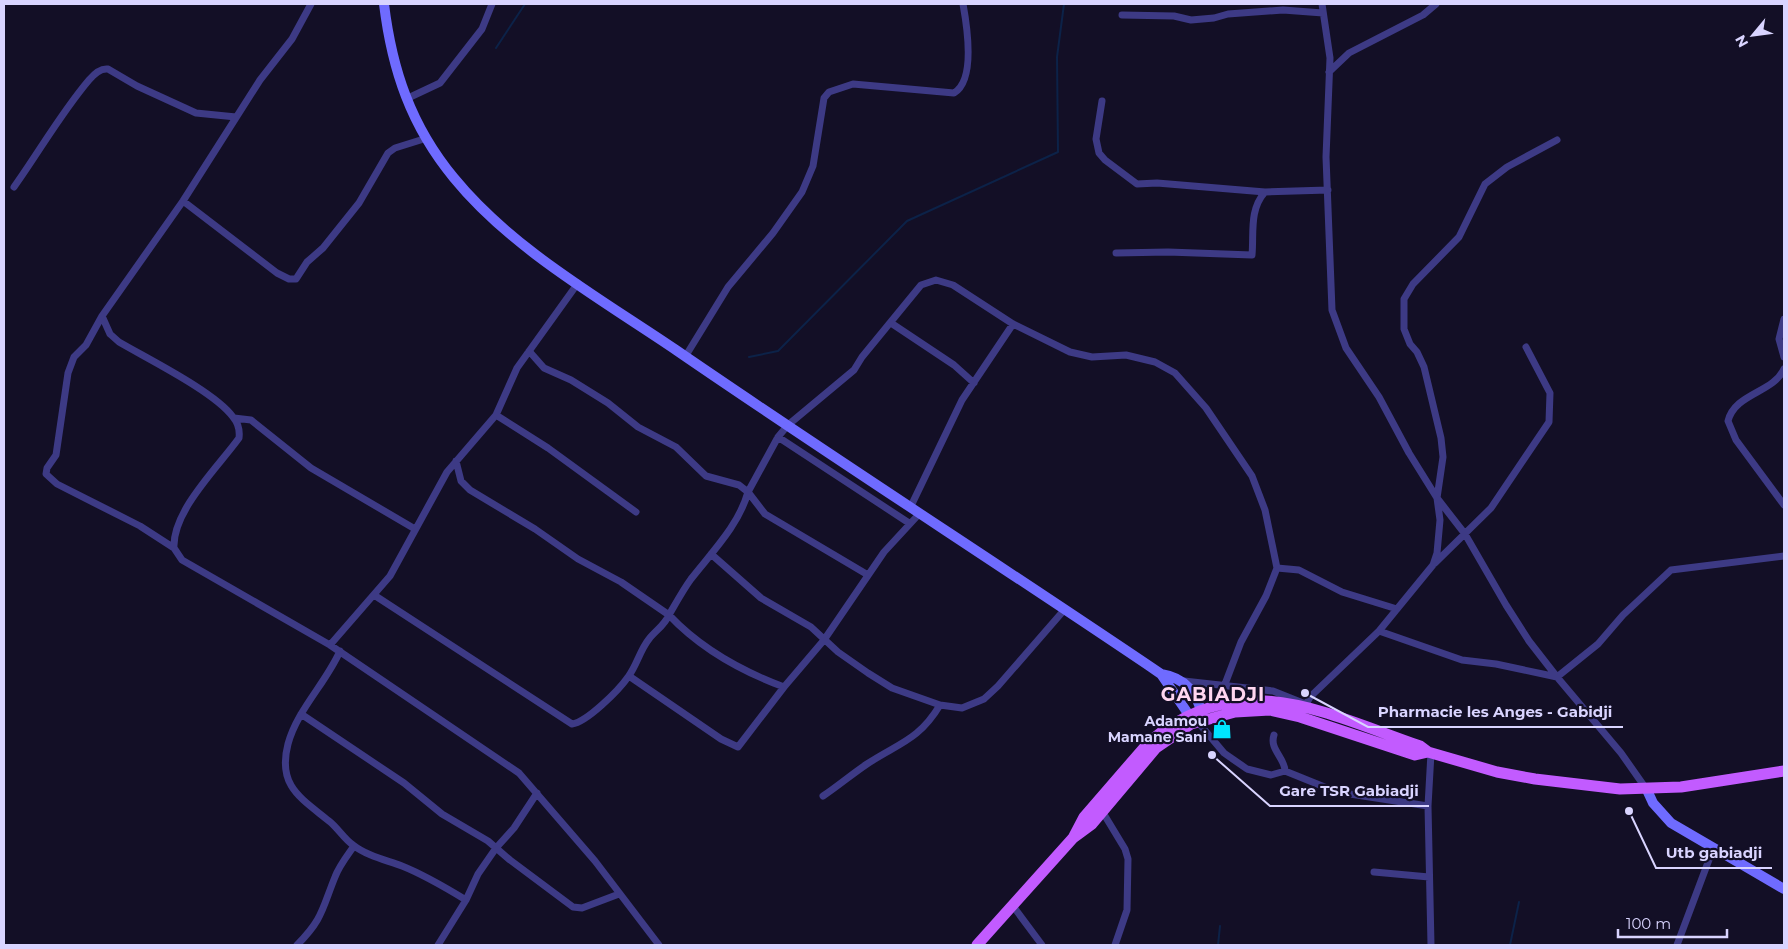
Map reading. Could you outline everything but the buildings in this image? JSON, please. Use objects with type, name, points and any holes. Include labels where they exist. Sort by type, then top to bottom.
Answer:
[{"type":"main road","points":[[977,945],[1073,838],[1092,824],[1156,748],[1197,718],[1219,705],[1254,700],[1293,703],[1303,710],[1420,746],[1429,752],[1497,772],[1620,790],[1647,790],[1784,771]]},
{"type":"main road","points":[[1073,838],[1084,817],[1149,742],[1176,722],[1197,718]]},
{"type":"street","points":[[311,4],[292,39],[236,117],[183,201],[72,362],[68,373],[56,455],[45,471],[57,484],[140,526],[174,548],[182,560],[340,651],[514,769],[595,861],[659,945]]},
{"type":"street","points":[[384,4],[396,73],[406,99],[437,156],[477,205],[536,254],[686,357],[1161,674],[1232,761],[1247,769],[1271,775],[1284,771],[1337,792],[1428,806]]},
{"type":"street","points":[[406,99],[440,83],[482,29],[492,4]]},
{"type":"street","points":[[686,357],[728,287],[773,234],[802,192],[813,166],[824,98],[829,92],[853,84],[954,93],[960,90],[967,72],[968,42],[963,4]]},
{"type":"street","points":[[1322,4],[1329,43],[1326,157],[1332,310],[1346,348],[1378,397],[1404,446],[1437,498],[1466,534],[1506,605],[1529,641],[1621,753],[1647,790],[1652,803],[1671,823],[1784,889]]},
{"type":"street","points":[[1329,72],[1349,53],[1430,10],[1436,4]]},
{"type":"street","points":[[1122,15],[1174,16],[1191,20],[1214,18],[1228,14],[1283,10],[1323,13]]},
{"type":"street","points":[[14,187],[74,99],[89,79],[103,68],[108,68],[137,86],[196,113],[236,117]]},
{"type":"street","points":[[1102,101],[1096,139],[1099,152],[1133,182],[1265,192],[1328,190]]},
{"type":"street","points":[[183,201],[277,273],[290,279],[296,279],[307,262],[323,248],[359,203],[388,153],[395,148],[427,138]]},
{"type":"street","points":[[1433,565],[1440,537],[1437,498],[1443,457],[1441,438],[1424,366],[1421,358],[1410,344],[1404,329],[1404,299],[1413,284],[1459,237],[1485,184],[1507,167],[1557,140]]},
{"type":"street","points":[[1116,253],[1168,252],[1252,255],[1254,232],[1252,222],[1265,192]]},
{"type":"street","points":[[374,594],[572,724],[582,721],[629,676],[649,638],[662,628],[690,580],[711,554],[745,503],[748,492],[778,437],[788,425],[854,370],[921,285],[936,280],[953,285],[1013,324],[1075,354],[1092,357],[1126,355],[1155,362],[1175,373],[1206,408],[1252,476],[1265,510],[1277,568],[1266,596],[1241,642],[1225,684]]},
{"type":"street","points":[[330,645],[390,576],[447,472],[496,415],[518,368],[578,283]]},
{"type":"street","points":[[102,316],[110,334],[119,342],[199,389],[228,411],[238,426],[239,438],[209,476],[185,512],[176,531],[174,548]]},
{"type":"street","points":[[1784,318],[1779,339],[1784,357]]},
{"type":"street","points":[[890,323],[954,365],[974,383]]},
{"type":"street","points":[[910,506],[962,400],[1013,324]]},
{"type":"street","points":[[1184,681],[1225,684],[1272,691],[1303,710],[1319,688],[1348,663],[1379,631],[1433,565],[1466,534],[1498,499],[1549,422],[1550,393],[1526,346]]},
{"type":"street","points":[[529,351],[544,368],[571,380],[608,403],[638,427],[676,447],[706,476],[740,485],[748,492],[764,514],[868,575]]},
{"type":"street","points":[[1784,369],[1774,382],[1736,407],[1728,421],[1736,440],[1784,505]]},
{"type":"street","points":[[496,415],[548,448],[636,512]]},
{"type":"street","points":[[234,418],[251,420],[311,468],[415,529]]},
{"type":"street","points":[[778,437],[910,522]]},
{"type":"street","points":[[456,461],[461,480],[470,490],[536,529],[578,560],[621,582],[668,615],[717,656],[753,675],[784,686]]},
{"type":"street","points":[[629,676],[721,739],[738,747],[784,686],[824,640],[868,575],[920,512]]},
{"type":"street","points":[[711,554],[761,598],[811,627],[838,652],[892,688],[940,705],[962,708],[984,699],[998,686],[1065,609]]},
{"type":"street","points":[[1379,631],[1462,660],[1496,664],[1523,672],[1557,677],[1598,644],[1623,615],[1670,570],[1784,556]]},
{"type":"street","points":[[1277,568],[1299,570],[1342,592],[1397,609]]},
{"type":"street","points":[[340,651],[331,672],[301,714],[288,743],[287,777],[289,784],[301,800],[332,823],[354,846],[386,862],[406,868],[466,900]]},
{"type":"street","points":[[1161,674],[1175,676],[1184,681],[1191,689],[1197,718]]},
{"type":"street","points":[[823,796],[867,764],[908,742],[932,719],[940,705]]},
{"type":"street","points":[[301,714],[404,783],[442,814],[466,827],[496,848],[573,907],[582,908],[619,894]]},
{"type":"street","points":[[1274,735],[1274,744],[1283,761],[1284,771]]},
{"type":"street","points":[[1429,752],[1429,876],[1432,945]]},
{"type":"street","points":[[438,945],[466,900],[473,883],[496,848],[514,828],[537,793]]},
{"type":"street","points":[[1102,812],[1125,849],[1128,859],[1127,910],[1115,945]]},
{"type":"street","points":[[297,945],[314,927],[326,906],[338,870],[354,846]]},
{"type":"street","points":[[1677,945],[1713,849]]},
{"type":"street","points":[[1374,872],[1429,876]]},
{"type":"street","points":[[1013,906],[1042,945]]},
{"type":"waterway","points":[[496,48],[525,4]]},
{"type":"waterway","points":[[749,357],[778,351],[907,221],[1058,152],[1057,57],[1064,4]]},
{"type":"waterway","points":[[1510,945],[1519,902]]},
{"type":"waterway","points":[[1218,945],[1220,926]]},
{"type":"place","name":"Pharmacie les Anges - Gabidji","points":[[1305,693]]},
{"type":"place","name":"Adamou Mamane Sani","points":[[1222,729]]},
{"type":"place","name":"Gare TSR Gabiadji","points":[[1212,755]]},
{"type":"place","name":"Utb gabiadji","points":[[1629,811]]},
{"type":"district","name":"GABIADJI","points":[[1213,694]]}]
